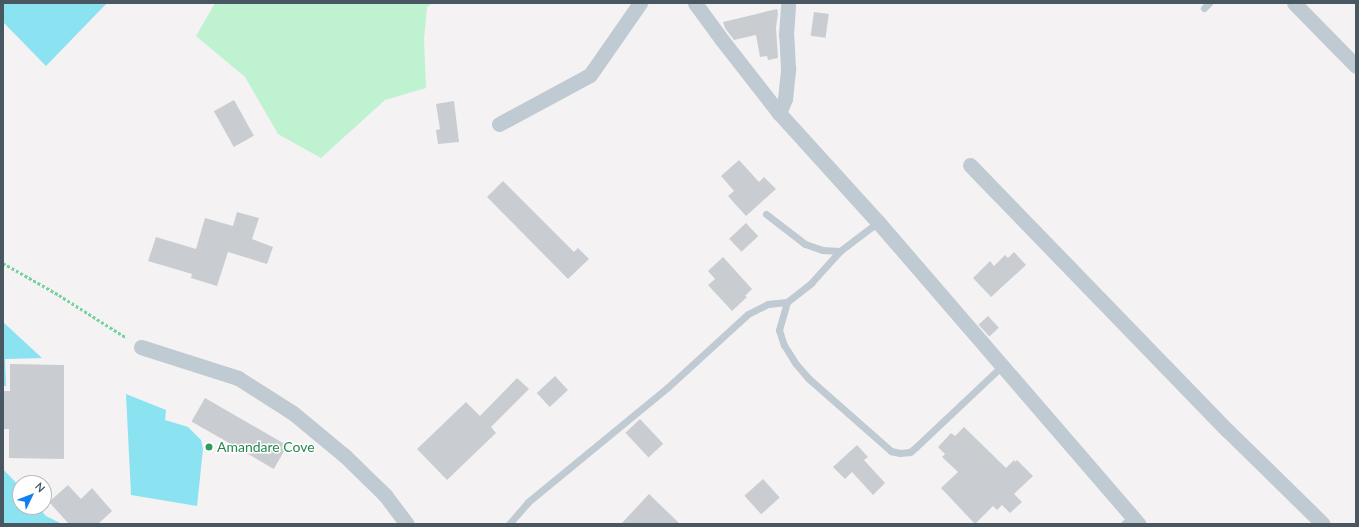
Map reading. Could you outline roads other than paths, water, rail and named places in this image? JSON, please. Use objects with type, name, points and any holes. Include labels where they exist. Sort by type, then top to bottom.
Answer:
[{"type":"street","points":[[499,124],[590,75],[640,3]]},
{"type":"street","points":[[695,3],[779,113],[878,222],[1002,366],[1132,521]]},
{"type":"street","points":[[779,113],[785,99],[788,68],[786,34],[788,3]]},
{"type":"street","points":[[1294,3],[1356,66]]},
{"type":"street","points":[[970,165],[1227,430],[1323,524]]},
{"type":"street","points":[[141,347],[238,378],[293,413],[351,462],[385,495],[407,524]]},
{"type":"lane","points":[[766,214],[806,244],[822,250],[840,251]]},
{"type":"lane","points":[[508,524],[528,502],[668,387],[748,314],[768,304],[787,302],[811,283],[840,251],[878,222]]},
{"type":"lane","points":[[787,302],[779,330],[784,345],[796,364],[808,378],[891,450],[900,453],[910,452],[916,447],[1002,366]]},
{"type":"water","points":[[3,3],[107,3],[46,66],[3,22]]},
{"type":"water","points":[[3,322],[42,358],[5,359],[6,386],[3,386]]},
{"type":"water","points":[[126,394],[166,410],[165,420],[188,427],[201,440],[203,449],[197,506],[131,495]]},
{"type":"water","points":[[3,469],[12,479],[12,515],[45,515],[62,524],[3,524]]},
{"type":"place","name":"Amandare Cove","points":[[209,447]]}]
